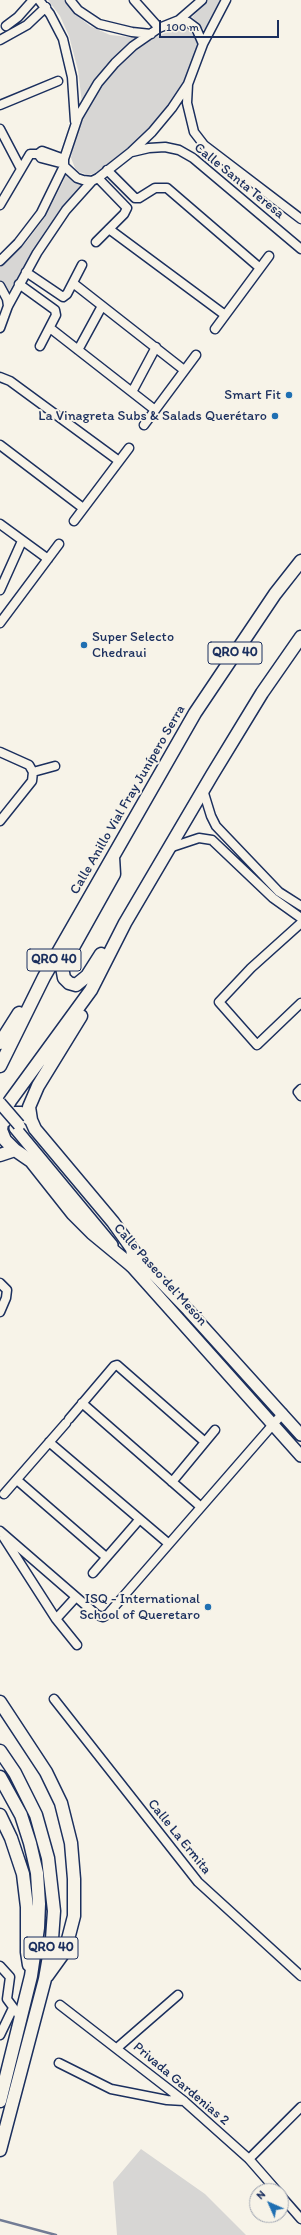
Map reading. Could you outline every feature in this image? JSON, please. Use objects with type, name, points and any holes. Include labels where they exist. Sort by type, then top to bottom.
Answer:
[{"type":"highway","name":"Calle Anillo Vial Fray Junípero Serra","points":[[0,1066],[44,977],[195,713],[275,594],[301,561]]},
{"type":"highway","name":"QRO 40","points":[[0,1119],[10,1101],[91,990],[125,923],[169,848],[262,693],[301,637]]},
{"type":"highway","points":[[113,857],[114,874],[62,967],[61,973],[66,981],[76,985],[87,976],[111,937],[125,923]]},
{"type":"highway","points":[[0,1043],[44,977]]},
{"type":"highway","points":[[91,990],[82,1014],[33,1096],[29,1107],[31,1120],[35,1129],[113,1222],[135,1262]]},
{"type":"highway","points":[[31,1120],[21,1113],[15,1113],[2,1123],[1,1130],[5,1140],[15,1150],[31,1161],[73,1214],[92,1234],[135,1262]]},
{"type":"highway","points":[[0,1155],[15,1150]]},
{"type":"highway","points":[[0,1702],[4,1717],[46,1772],[61,1803],[70,1843],[74,1879],[74,1916],[65,1951],[45,1979]]},
{"type":"highway","name":"QRO 40","points":[[0,1751],[15,1773],[33,1809],[48,1858],[54,1911],[52,1939],[45,1979],[0,2150]]},
{"type":"highway","name":"QRO 40","points":[[0,1777],[21,1815],[37,1873],[38,1928],[31,1976],[0,2101]]},
{"type":"highway","points":[[0,1815],[11,1838],[23,1874],[27,1907],[27,1952],[31,1976]]},
{"type":"main road","name":"Calle Paseo del Mesón","points":[[0,1103],[17,1127],[96,1227],[135,1262],[283,1413],[301,1435]]},
{"type":"main road","name":"Calle Paseo del Mesón","points":[[0,1110],[17,1127]]},
{"type":"main road","name":"Calle Paseo del Mesón","points":[[135,1262],[301,1456]]},
{"type":"street","points":[[4,39],[10,31],[3,24],[18,17],[33,0]]},
{"type":"street","points":[[39,0],[46,7],[62,39],[66,52],[72,77],[75,125]]},
{"type":"street","points":[[70,0],[78,10],[98,24],[132,32],[151,34]]},
{"type":"street","points":[[134,0],[159,28]]},
{"type":"street","points":[[0,260],[18,243],[41,213],[64,163],[75,125],[83,105],[98,83],[115,63],[151,34],[159,28],[179,20],[202,0]]},
{"type":"street","points":[[0,328],[8,306],[26,272],[54,226],[95,180],[131,152],[167,114],[188,84],[203,44],[226,0]]},
{"type":"street","points":[[4,39],[27,25],[46,7]]},
{"type":"street","points":[[179,20],[188,22],[196,28],[203,44]]},
{"type":"street","points":[[0,105],[58,81]]},
{"type":"street","name":"Calle Santa Teresa","points":[[188,84],[187,103],[189,116],[194,132],[204,144],[301,219]]},
{"type":"street","points":[[0,129],[20,169]]},
{"type":"street","name":"Calle Santa Teresa","points":[[131,152],[149,148],[165,147],[186,154],[301,249]]},
{"type":"street","points":[[0,205],[30,154],[38,154],[42,151],[64,163],[77,178],[95,180],[127,208],[124,214],[96,242]]},
{"type":"street","points":[[107,170],[135,198],[139,198],[155,188],[167,188],[260,268]]},
{"type":"street","points":[[109,228],[225,315]]},
{"type":"street","points":[[215,329],[269,256]]},
{"type":"street","points":[[26,272],[61,297],[66,294],[82,265]]},
{"type":"street","points":[[73,283],[184,370]]},
{"type":"street","points":[[20,284],[55,310],[56,315],[40,346]]},
{"type":"street","points":[[0,286],[7,299],[8,306]]},
{"type":"street","points":[[78,350],[102,306]]},
{"type":"street","points":[[50,328],[155,410]]},
{"type":"street","points":[[132,392],[156,347]]},
{"type":"street","points":[[144,425],[196,355]]},
{"type":"street","points":[[0,377],[10,381],[119,461]]},
{"type":"street","points":[[0,444],[83,508]]},
{"type":"street","points":[[74,522],[128,448]]},
{"type":"street","points":[[0,524],[48,559]]},
{"type":"street","points":[[0,590],[22,541]]},
{"type":"street","points":[[0,623],[59,544]]},
{"type":"street","points":[[0,752],[29,766],[34,772]]},
{"type":"street","points":[[34,772],[55,766]]},
{"type":"street","points":[[0,821],[32,781],[34,772]]},
{"type":"street","points":[[204,790],[210,816],[216,826],[273,898],[301,918]]},
{"type":"street","points":[[208,838],[216,826]]},
{"type":"street","points":[[169,848],[193,839],[208,838],[216,842],[279,892],[301,906]]},
{"type":"street","points":[[301,923],[251,968],[219,1002],[256,1045],[301,1003]]},
{"type":"street","points":[[301,1089],[298,1092],[301,1096]]},
{"type":"street","points":[[0,1284],[7,1290],[6,1298],[0,1312]]},
{"type":"street","points":[[4,1494],[114,1366],[117,1365],[205,1442]]},
{"type":"street","points":[[82,1403],[200,1507]]},
{"type":"street","points":[[0,1532],[97,1615],[103,1617],[108,1614],[283,1413]]},
{"type":"street","points":[[172,1482],[215,1430]]},
{"type":"street","points":[[49,1442],[169,1544]]},
{"type":"street","points":[[17,1480],[106,1557]]},
{"type":"street","points":[[93,1573],[139,1520]]},
{"type":"street","points":[[0,1532],[56,1619],[77,1645]]},
{"type":"street","points":[[56,1619],[76,1597]]},
{"type":"street","name":"Calle La Ermita","points":[[54,1698],[198,1882],[301,1976]]},
{"type":"street","points":[[0,1966],[10,1977],[8,1998],[13,2008],[21,2018]]},
{"type":"street","points":[[117,2048],[178,1995]]},
{"type":"street","name":"Privada Gardenias 2","points":[[60,2005],[184,2101],[249,2160],[269,2183]]},
{"type":"street","points":[[0,2035],[13,2008]]},
{"type":"street","points":[[60,2063],[111,2089],[167,2100],[184,2101]]},
{"type":"street","points":[[249,2160],[301,2107]]},
{"type":"street","points":[[289,2204],[300,2216]]},
{"type":"shaded area","points":[[48,0],[64,0],[75,14],[90,26],[110,35],[139,38],[106,65],[82,103],[78,70],[69,36],[60,16]]},
{"type":"shaded area","points":[[208,0],[226,0],[204,30],[192,17]]},
{"type":"shaded area","points":[[179,27],[190,30],[198,44],[193,63],[180,93],[144,135],[98,172],[89,175],[79,172],[75,168],[71,158],[75,137],[87,108],[107,76],[137,48],[156,37]]},
{"type":"shaded area","points":[[66,172],[87,184],[47,228],[8,293],[0,280],[0,267],[27,241],[45,217],[63,182]]},
{"type":"shaded area","points":[[141,2149],[205,2194],[246,2235],[117,2235],[113,2182]]},
{"type":"waterway","points":[[0,2220],[56,2235]]},
{"type":"place","name":"Smart Fit","points":[[289,395]]},
{"type":"place","name":"La Vinagreta Subs & Salads Querétaro","points":[[275,416]]},
{"type":"place","name":"Super Selecto Chedraui","points":[[84,645]]},
{"type":"place","name":"ISQ - International School of Queretaro","points":[[208,1607]]}]
